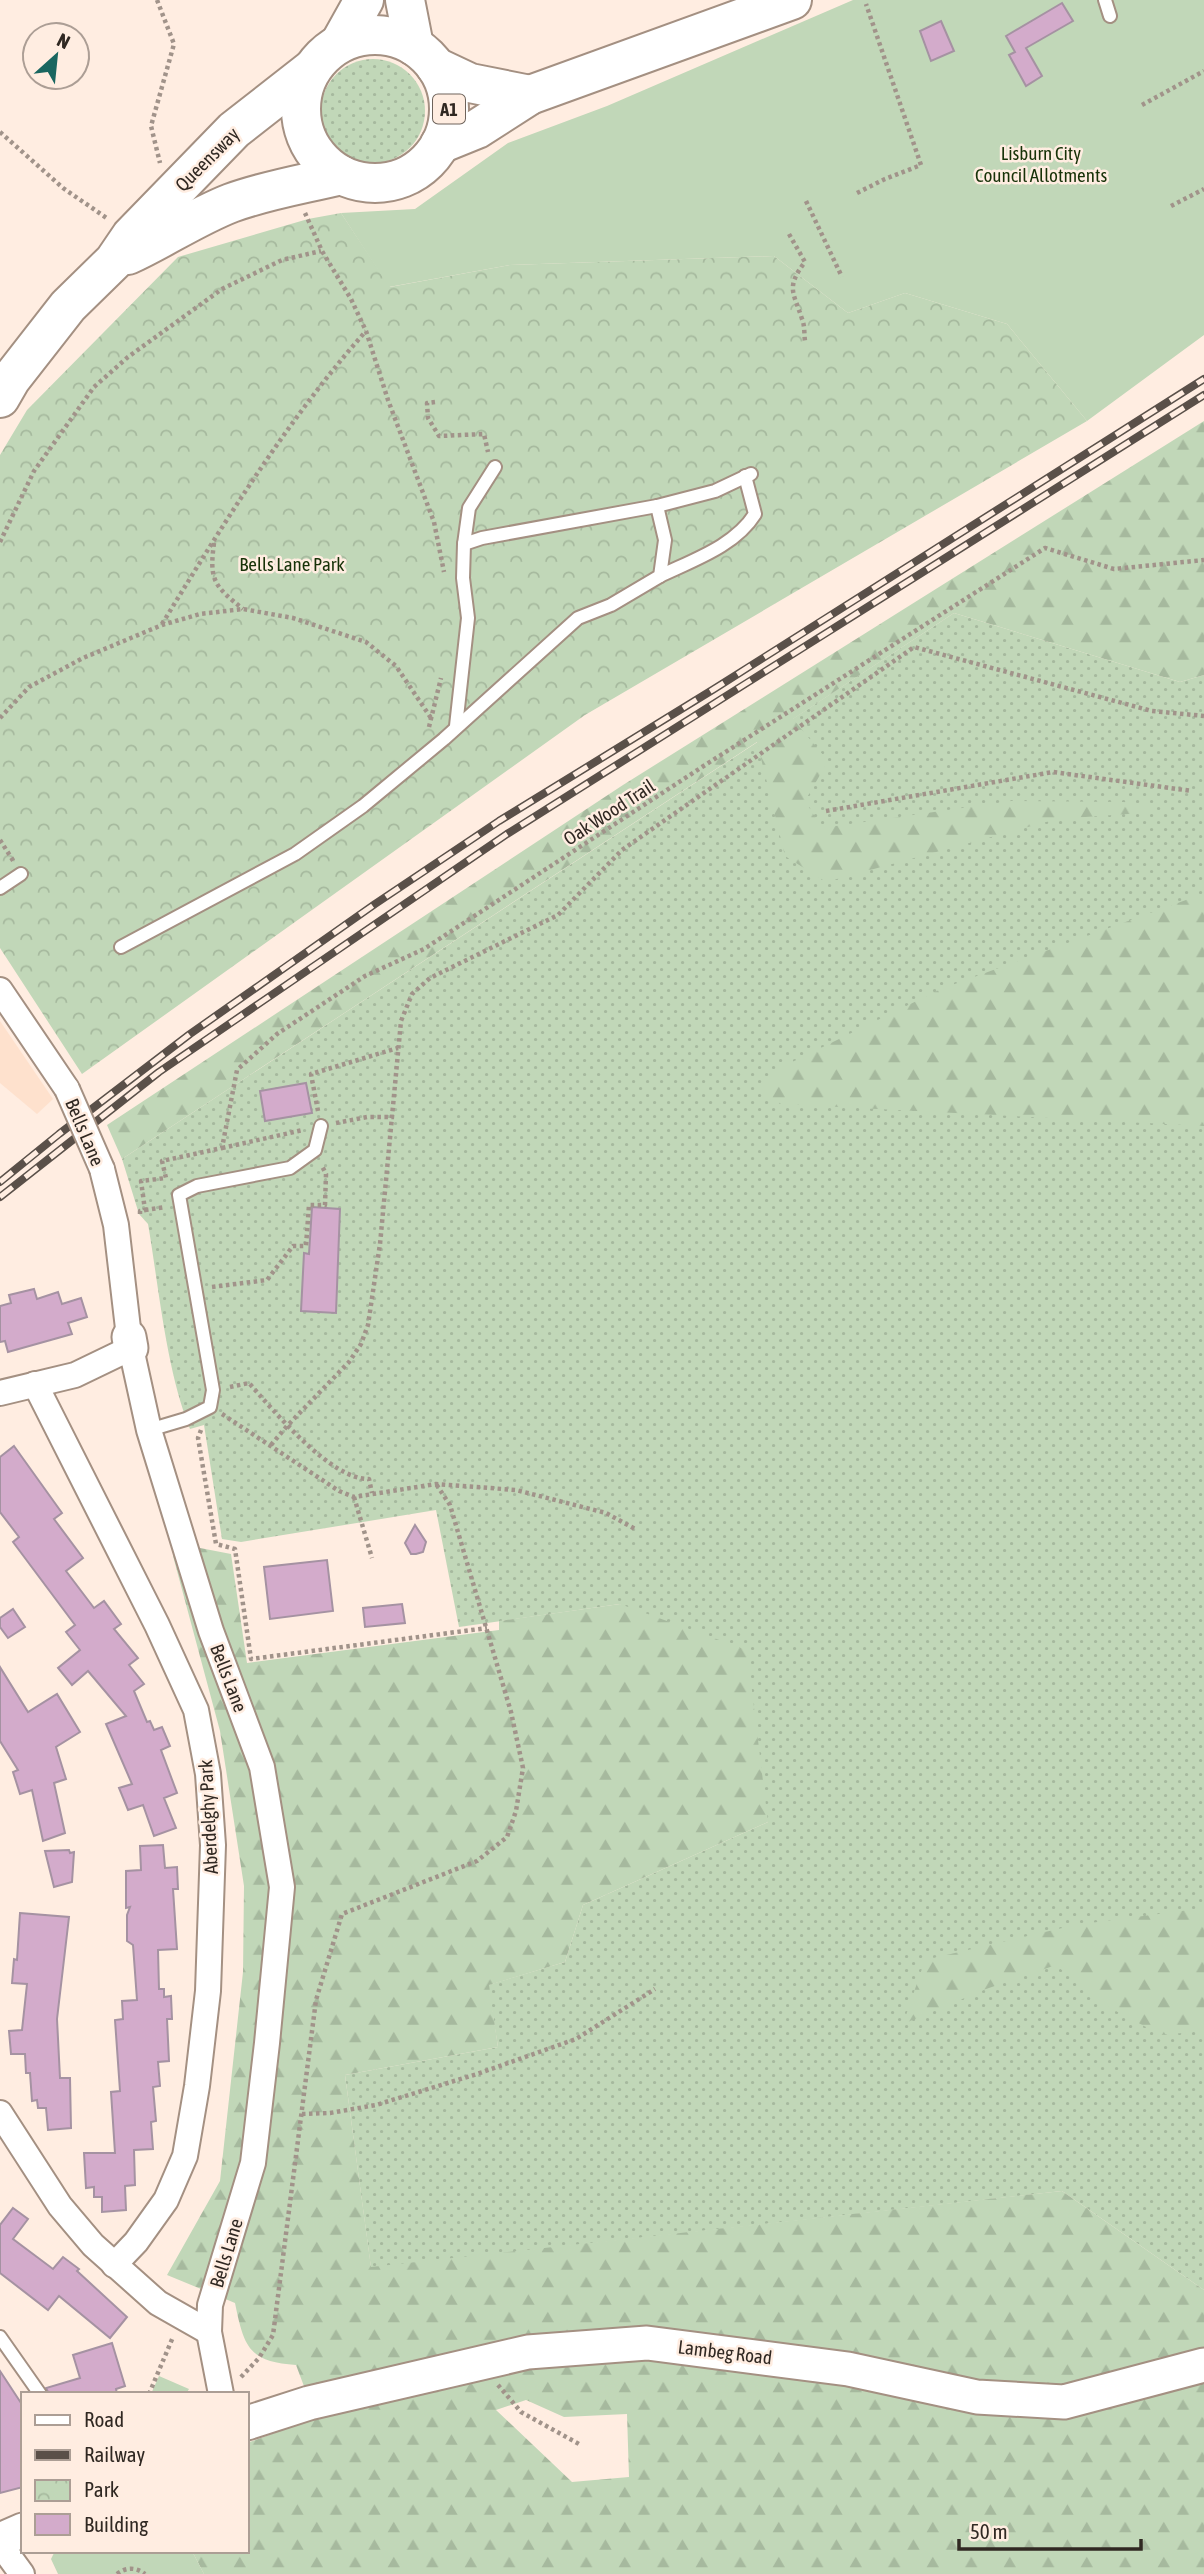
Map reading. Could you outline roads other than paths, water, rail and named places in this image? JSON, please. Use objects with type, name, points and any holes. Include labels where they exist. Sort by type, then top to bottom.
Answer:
[{"type":"main road","points":[[341,43],[364,0]]},
{"type":"main road","points":[[405,0],[425,56]]},
{"type":"main road","name":"A1","points":[[440,144],[477,129],[530,95],[790,1]]},
{"type":"main road","name":"A1","points":[[425,56],[445,85],[449,104],[447,125],[440,144],[427,162],[408,176],[386,183],[363,183],[341,175],[321,160],[307,140],[301,116],[302,92],[312,69],[325,54],[341,43],[365,36],[390,37],[425,56],[470,83],[530,95]]},
{"type":"main road","name":"Queensway","points":[[0,398],[68,306],[122,248],[142,248],[185,206],[234,130],[312,69]]},
{"type":"main road","name":"Queensway","points":[[185,206],[230,204],[341,175]]},
{"type":"main road","name":"Lambeg Road","points":[[248,2423],[309,2403],[528,2351],[647,2343],[848,2369],[977,2397],[1064,2402],[1204,2365]]},
{"type":"main road","points":[[0,2542],[21,2531]]},
{"type":"street","name":"Bells Lane","points":[[0,990],[67,1089],[102,1169],[116,1225],[130,1342],[149,1430],[211,1631],[262,1767],[282,1887],[253,2163],[210,2305],[209,2332],[228,2389]]},
{"type":"street","points":[[0,1393],[75,1375],[130,1342]]},
{"type":"street","name":"Aberdelghy Park","points":[[35,1384],[157,1625],[195,1710],[208,1774],[213,1846],[208,1992],[197,2086],[185,2156],[166,2200],[136,2242],[114,2264]]},
{"type":"street","points":[[0,2113],[60,2206],[93,2245],[158,2303],[209,2332]]},
{"type":"street","points":[[0,2542],[22,2574]]},
{"type":"lane","points":[[1105,0],[1110,16]]},
{"type":"lane","points":[[456,726],[468,618],[463,578],[469,508],[495,467]]},
{"type":"lane","points":[[121,947],[295,855],[363,806],[422,757],[578,618],[611,605],[660,576],[722,545],[746,528],[755,514],[748,475],[715,491],[657,506],[482,538],[464,544]]},
{"type":"lane","points":[[657,506],[665,540],[660,576]]},
{"type":"lane","points":[[0,888],[21,874]]},
{"type":"lane","points":[[149,1430],[206,1410],[213,1390],[179,1195],[197,1186],[289,1168],[315,1150],[321,1126]]},
{"type":"lane","points":[[0,2337],[39,2392]]},
{"type":"railway","points":[[0,1182],[190,1034],[499,821],[714,689],[1204,379]]},
{"type":"railway","points":[[0,1197],[159,1072],[507,834],[1204,395]]},
{"type":"park label","name":"Lisburn City Council Allotments","points":[[1041,164]]},
{"type":"park label","name":"Bells Lane Park","points":[[292,564]]}]
